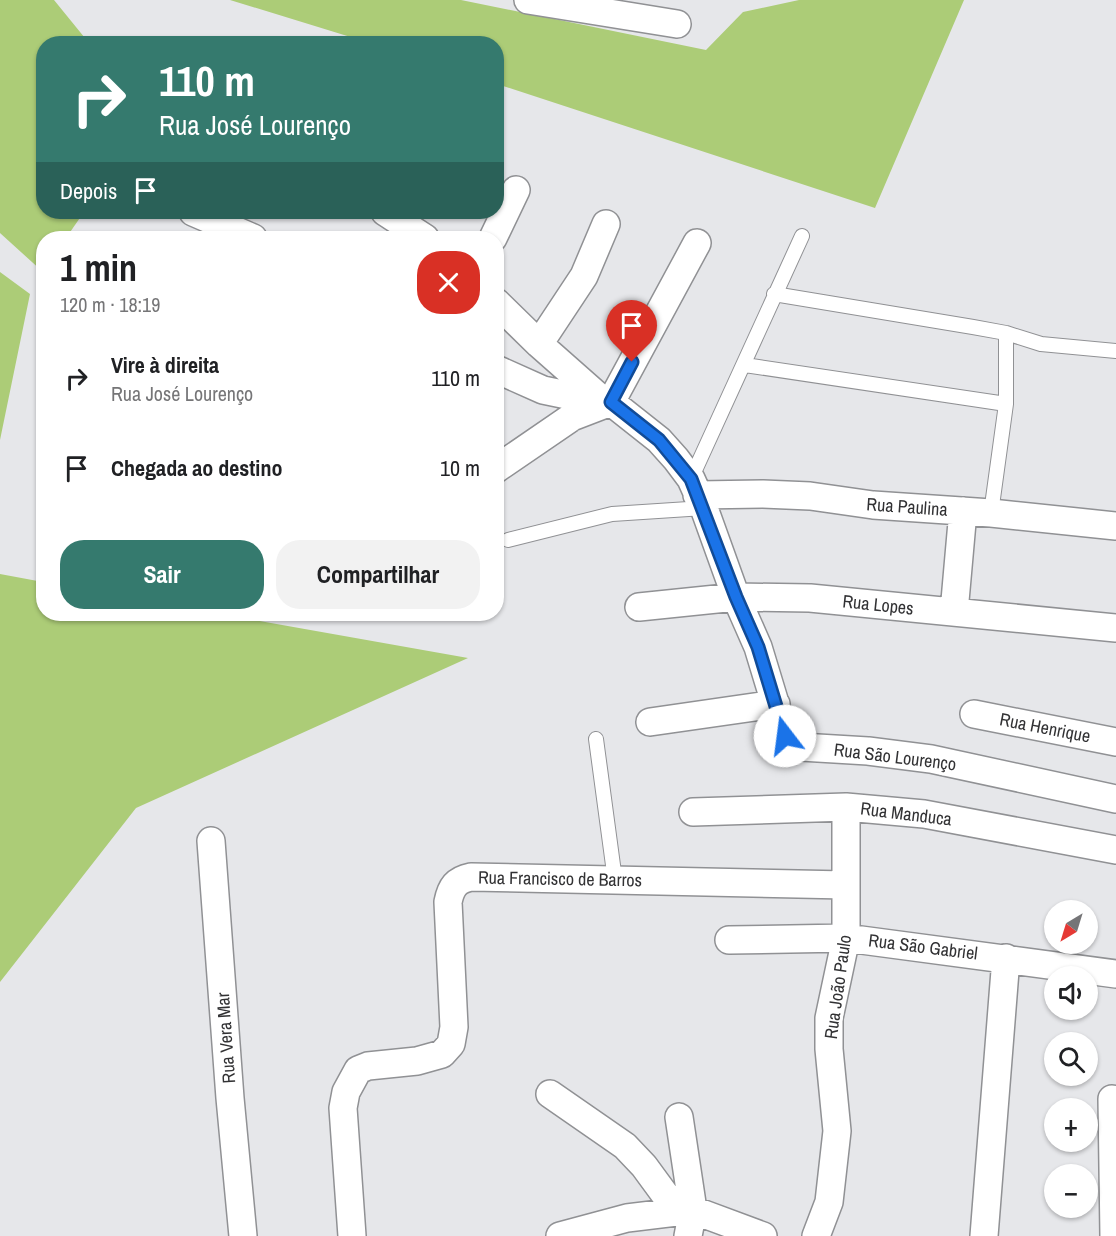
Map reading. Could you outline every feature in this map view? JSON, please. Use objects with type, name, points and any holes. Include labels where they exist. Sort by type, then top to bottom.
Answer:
[{"type":"street","points":[[528,0],[677,24]]},
{"type":"street","points":[[504,215],[516,190]]},
{"type":"street","points":[[208,219],[237,231]]},
{"type":"street","points":[[395,219],[412,231]]},
{"type":"street","points":[[539,344],[584,276],[606,225]]},
{"type":"street","points":[[504,464],[572,417],[605,399],[697,243]]},
{"type":"street","name":"Rua São Lourenço","points":[[504,310],[539,344],[659,440],[697,494],[736,597],[758,647],[785,736],[801,747],[868,750],[931,759],[1116,799]]},
{"type":"street","points":[[504,373],[543,390],[605,399]]},
{"type":"street","name":"Rua Paulina","points":[[697,494],[798,496],[873,505],[991,513],[1116,526]]},
{"type":"street","points":[[954,612],[963,511]]},
{"type":"street","name":"Rua Lopes","points":[[639,608],[736,597],[810,598],[1116,628]]},
{"type":"street","points":[[650,722],[776,704]]},
{"type":"street","name":"Rua Henrique","points":[[974,714],[1116,742]]},
{"type":"street","name":"Rua Manduca","points":[[693,813],[846,807],[924,814],[1116,850]]},
{"type":"street","name":"Rua João Paulo","points":[[816,1236],[829,1202],[837,1131],[829,1049],[829,1018],[846,938],[846,807]]},
{"type":"street","name":"Rua Vera Mar","points":[[211,841],[230,1098],[243,1236]]},
{"type":"street","name":"Rua Francisco de Barros","points":[[352,1236],[343,1108],[346,1092],[358,1070],[368,1066],[432,1058],[442,1054],[451,1044],[454,1027],[448,902],[453,886],[460,879],[471,877],[846,885]]},
{"type":"street","name":"Rua São Gabriel","points":[[729,940],[846,938],[1116,974]]},
{"type":"street","points":[[984,1236],[1006,958]]},
{"type":"street","points":[[550,1094],[625,1146],[686,1219]]},
{"type":"street","points":[[1112,1099],[1114,1236]]},
{"type":"street","points":[[679,1117],[686,1219]]},
{"type":"street","points":[[561,1236],[627,1218],[686,1219],[763,1236]]},
{"type":"lane","points":[[508,540],[697,494],[774,294],[802,237]]},
{"type":"lane","points":[[774,294],[1006,333],[1041,344],[1116,351]]},
{"type":"lane","points":[[991,513],[1006,404],[1006,333]]},
{"type":"lane","points":[[745,365],[1006,404]]},
{"type":"lane","points":[[596,739],[615,880]]},
{"type":"green space","points":[[0,0],[54,0],[83,36],[36,36],[36,219],[79,219],[71,231],[36,231],[36,266],[0,233]]},
{"type":"green space","points":[[230,0],[461,0],[706,50],[743,12],[799,0],[964,0],[875,208],[504,86],[504,36],[347,36]]},
{"type":"green space","points":[[0,272],[30,294],[0,440]]},
{"type":"green space","points":[[0,574],[36,581],[36,621],[260,621],[468,658],[136,808],[0,982]]},
{"type":"route","points":[[632,362],[611,402],[659,440],[691,479],[704,508],[736,597],[758,647],[785,736]]}]
